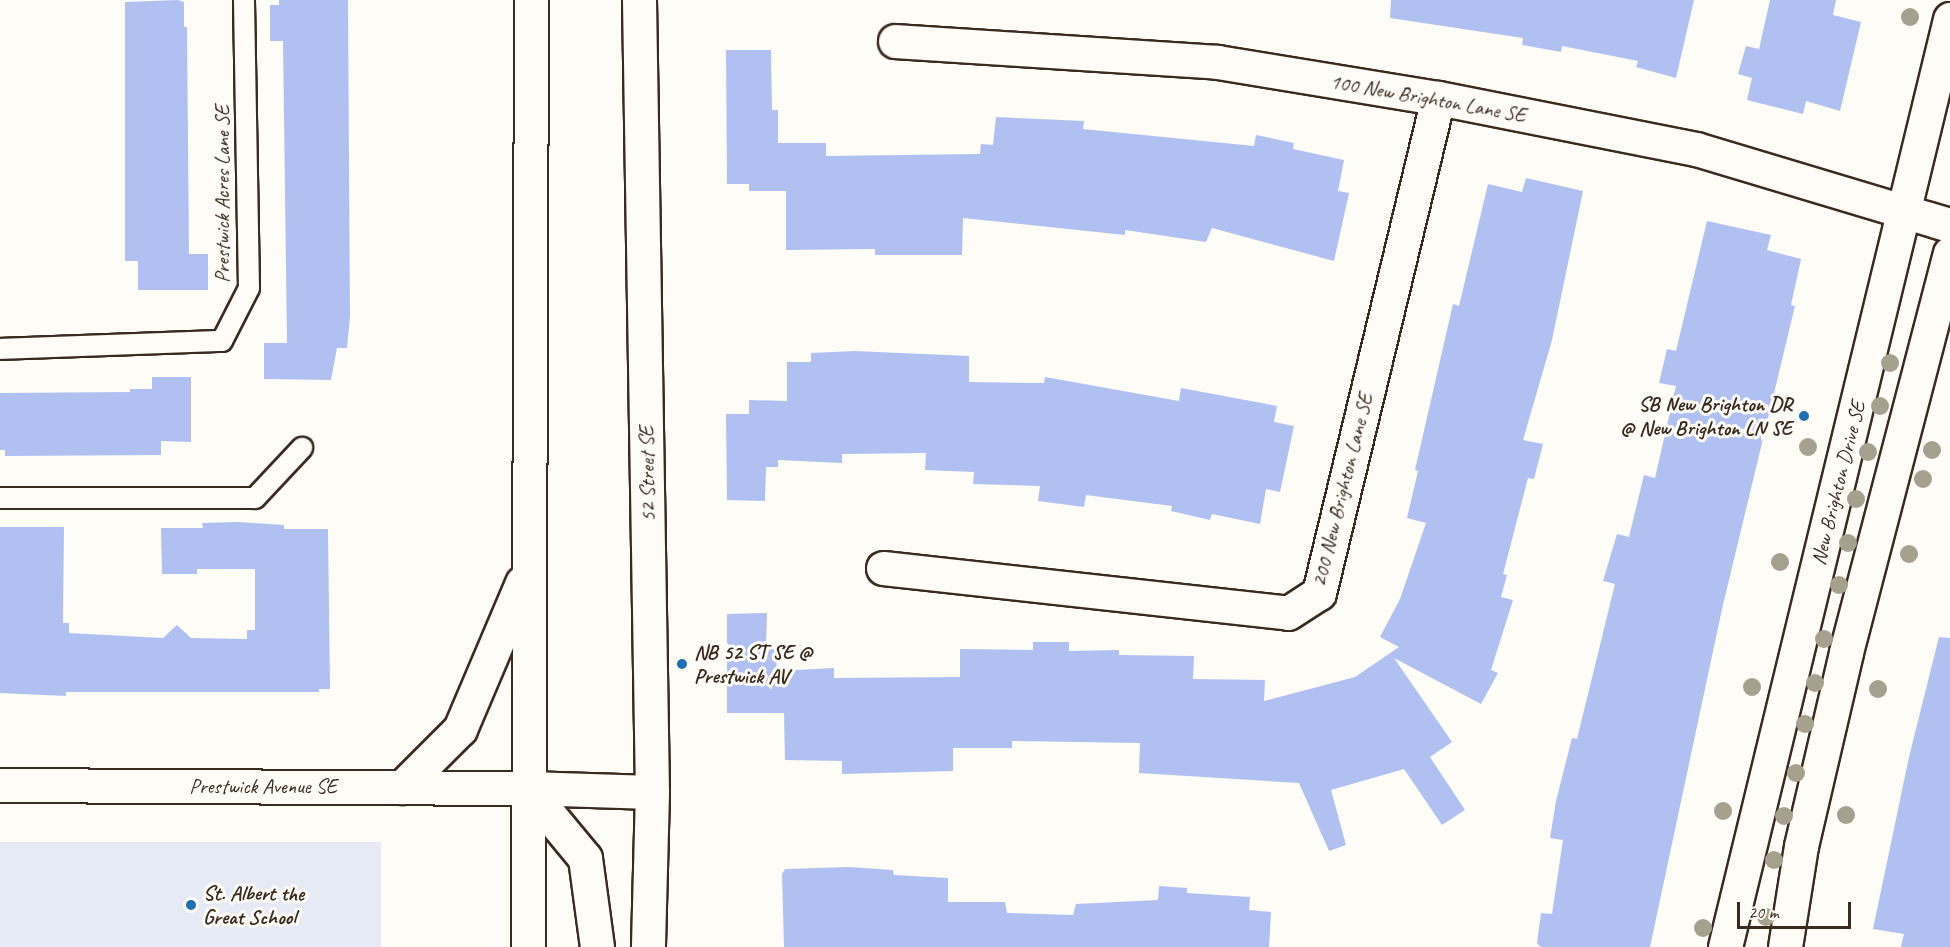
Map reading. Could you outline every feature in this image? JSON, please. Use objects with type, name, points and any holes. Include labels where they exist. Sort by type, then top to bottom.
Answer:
[{"type":"street","points":[[528,947],[531,0]]},
{"type":"street","name":"52 Street SE","points":[[639,0],[652,792],[648,947]]},
{"type":"street","name":"New Brighton Drive SE","points":[[1725,947],[1950,19]]},
{"type":"street","name":"100 New Brighton Lane SE","points":[[895,41],[1217,62],[1438,98],[1696,149],[1950,225]]},
{"type":"street","name":"200 New Brighton Lane SE","points":[[884,568],[1288,613],[1319,593],[1438,98]]},
{"type":"street","points":[[1785,947],[1801,846],[1846,652],[1950,253]]},
{"type":"street","points":[[402,787],[460,729],[529,564]]},
{"type":"street","name":"Prestwick Avenue SE","points":[[0,785],[527,788],[652,792]]},
{"type":"street","points":[[527,788],[585,858],[597,947]]},
{"type":"lane","name":"Prestwick Acres Lane SE","points":[[0,350],[222,341],[249,288],[244,0]]},
{"type":"lane","points":[[0,498],[255,498],[302,448]]},
{"type":"shaded area","name":"St. Albert the Great School","points":[[0,842],[381,842],[381,947],[0,947]]},
{"type":"building","points":[[178,0],[184,2],[184,27],[187,27],[189,254],[208,254],[208,290],[138,290],[138,261],[125,261],[125,2]]},
{"type":"building","points":[[279,0],[348,0],[350,317],[347,348],[337,348],[331,380],[264,379],[264,343],[287,343],[283,41],[270,41],[270,5],[279,5]]},
{"type":"building","points":[[1391,0],[1694,0],[1676,78],[1636,67],[1638,61],[1562,46],[1561,52],[1522,45],[1523,38],[1390,18]]},
{"type":"building","points":[[1770,0],[1836,0],[1833,15],[1861,22],[1840,111],[1806,101],[1803,114],[1747,100],[1752,78],[1738,74],[1746,46],[1759,49]]},
{"type":"building","points":[[726,50],[771,50],[772,110],[778,110],[778,143],[826,143],[826,156],[980,154],[981,144],[993,145],[996,117],[1084,121],[1083,129],[1254,146],[1256,135],[1294,143],[1293,149],[1344,160],[1338,191],[1349,193],[1334,261],[1212,228],[1206,242],[1125,230],[1125,235],[963,218],[962,255],[875,255],[875,249],[786,250],[786,191],[749,191],[749,184],[727,184]]},
{"type":"building","points":[[1526,178],[1583,191],[1552,340],[1523,440],[1543,444],[1534,479],[1528,478],[1503,574],[1507,575],[1501,597],[1513,600],[1491,670],[1498,673],[1481,704],[1394,658],[1452,742],[1430,757],[1465,810],[1442,825],[1404,769],[1331,790],[1346,845],[1329,851],[1299,783],[1139,773],[1140,743],[1012,741],[1012,748],[953,748],[953,771],[842,774],[842,761],[785,760],[784,713],[727,713],[727,614],[767,613],[766,649],[775,649],[777,671],[834,668],[834,678],[960,677],[960,649],[1033,650],[1033,642],[1069,642],[1069,651],[1119,650],[1119,655],[1194,656],[1193,679],[1265,680],[1264,701],[1355,677],[1399,647],[1380,637],[1400,599],[1426,523],[1407,518],[1418,471],[1415,470],[1453,304],[1459,306],[1488,184],[1522,192]]},
{"type":"building","points":[[1707,221],[1771,235],[1767,250],[1801,259],[1791,305],[1795,306],[1722,609],[1650,947],[1541,947],[1537,943],[1541,913],[1552,914],[1563,840],[1550,838],[1556,801],[1572,738],[1577,739],[1615,584],[1603,581],[1617,534],[1629,537],[1644,475],[1655,478],[1676,386],[1659,383],[1667,349],[1676,351]]},
{"type":"building","points":[[854,351],[969,356],[969,382],[1044,383],[1045,377],[1179,401],[1181,388],[1277,406],[1274,422],[1294,426],[1280,492],[1266,489],[1260,524],[1212,514],[1210,520],[1171,511],[1172,506],[1086,495],[1084,507],[1038,501],[1040,486],[973,484],[974,472],[925,470],[926,453],[842,454],[842,463],[778,460],[778,467],[766,467],[765,501],[727,500],[726,414],[749,414],[749,400],[787,401],[787,362],[811,362],[811,353]]},
{"type":"building","points":[[152,377],[191,377],[191,442],[161,441],[161,455],[5,456],[5,450],[0,450],[0,393],[130,392],[130,389],[152,389]]},
{"type":"building","points":[[238,522],[284,525],[284,529],[328,529],[330,689],[319,689],[319,692],[66,692],[66,696],[0,693],[0,527],[64,527],[63,623],[69,623],[69,633],[163,638],[177,625],[191,638],[247,639],[247,630],[255,630],[255,569],[197,569],[197,574],[162,574],[161,528],[203,528],[202,523]]},
{"type":"building","points":[[1939,637],[1950,638],[1950,947],[1901,947],[1904,934],[1873,929],[1909,757]]},
{"type":"building","points":[[849,867],[893,870],[894,875],[948,878],[948,902],[1005,902],[1007,913],[1073,915],[1076,904],[1158,900],[1159,886],[1187,888],[1187,893],[1250,897],[1249,910],[1271,912],[1269,947],[784,947],[782,874],[785,869]]},
{"type":"place","name":"SB New Brighton DR @ New Brighton LN SE","points":[[1804,416]]},
{"type":"place","name":"NB 52 ST SE @ Prestwick AV","points":[[682,664]]},
{"type":"place","name":"St. Albert the Great School","points":[[191,905]]}]
